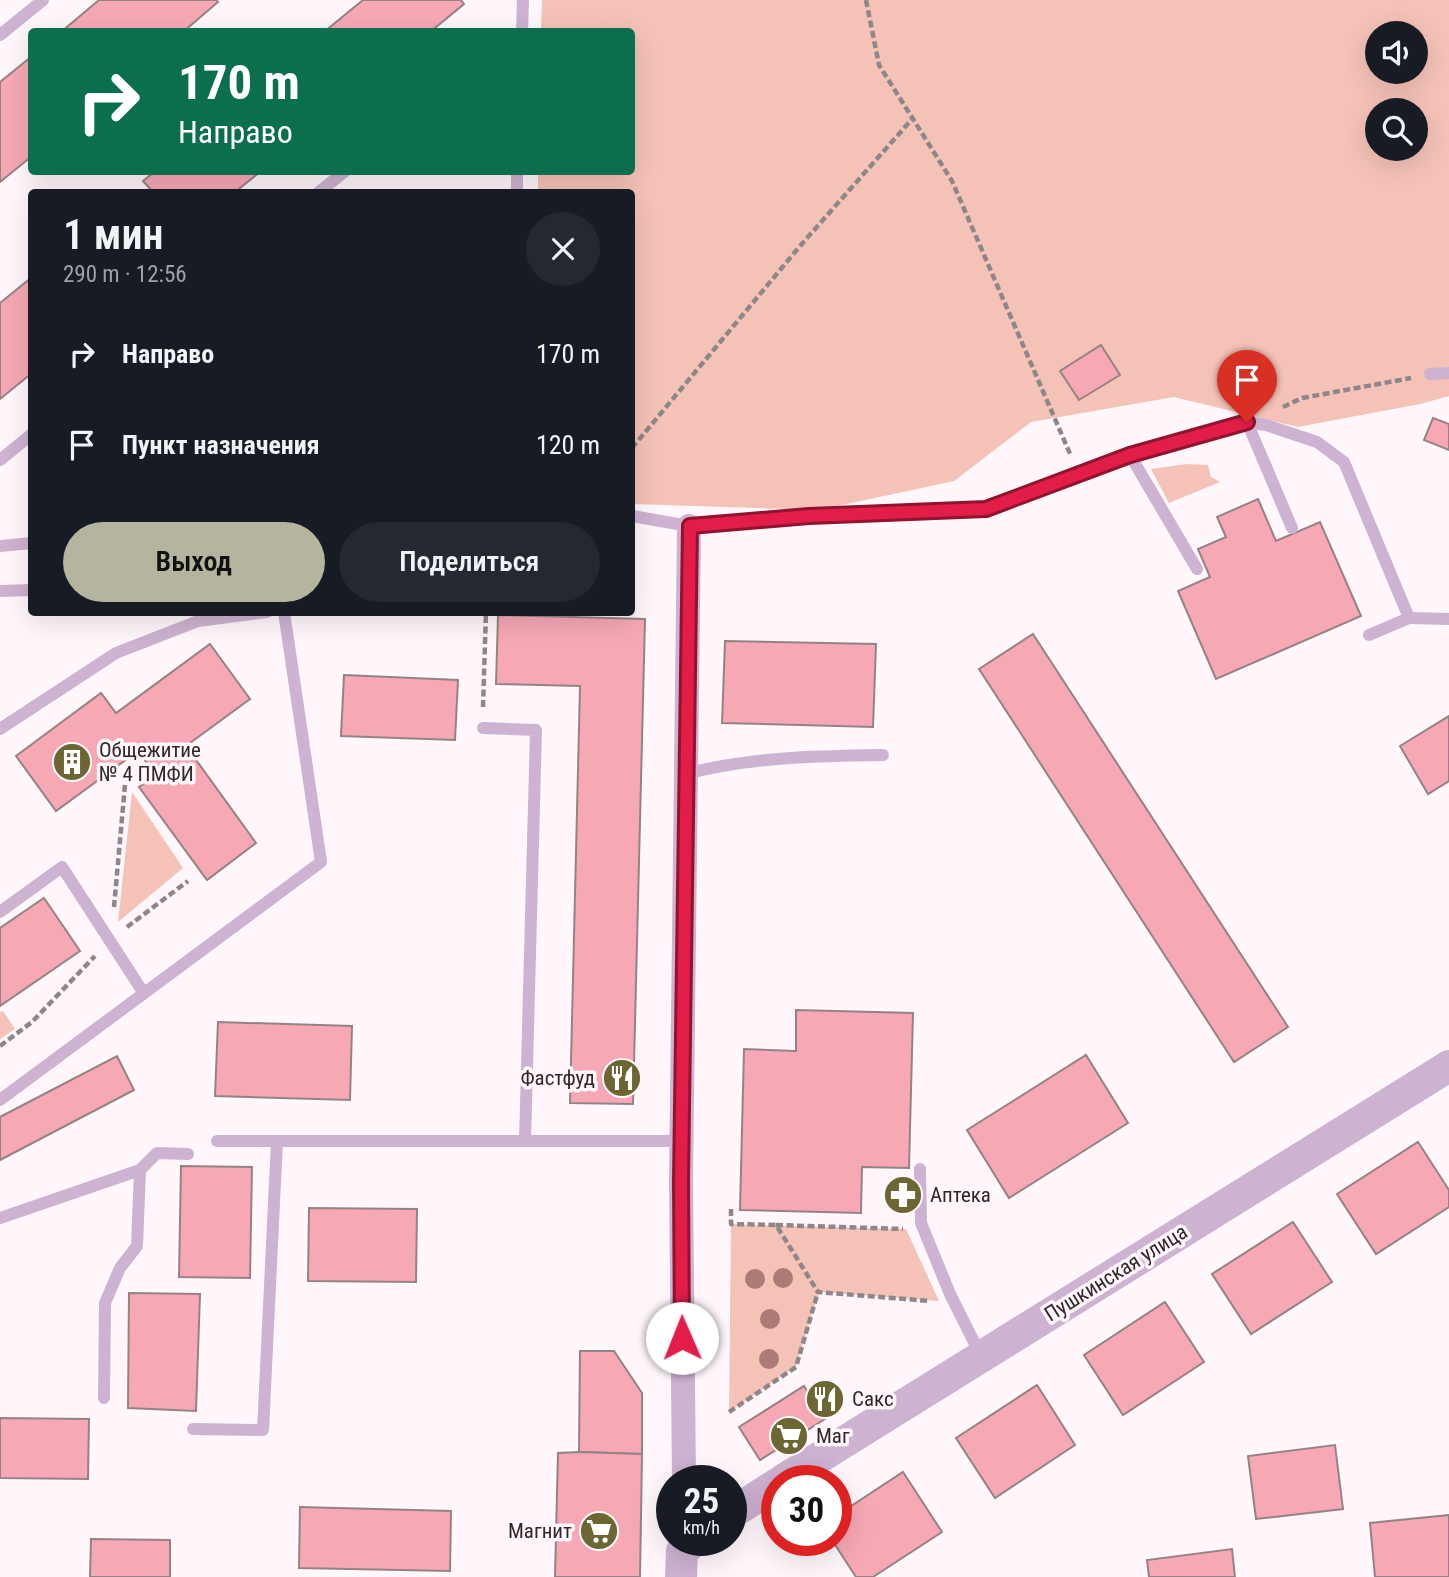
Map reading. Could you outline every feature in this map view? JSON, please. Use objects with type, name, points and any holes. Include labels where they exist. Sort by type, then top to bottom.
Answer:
[{"type":"street","points":[[684,1465],[681,1141],[690,526]]},
{"type":"street","name":"Пушкинская улица","points":[[807,1465],[1449,1066]]},
{"type":"lane","points":[[0,35],[43,0]]},
{"type":"lane","points":[[522,27],[523,0]]},
{"type":"lane","points":[[323,189],[340,175]]},
{"type":"lane","points":[[1430,374],[1449,373]]},
{"type":"lane","points":[[1247,422],[1292,528]]},
{"type":"lane","points":[[635,517],[690,526],[809,516],[986,509],[1130,455],[1247,422],[1266,425],[1317,442],[1344,462],[1409,618]]},
{"type":"lane","points":[[0,460],[28,437]]},
{"type":"lane","points":[[1130,455],[1197,569]]},
{"type":"lane","points":[[0,547],[28,544]]},
{"type":"lane","points":[[0,591],[28,590]]},
{"type":"lane","points":[[0,729],[116,653],[198,621],[236,616]]},
{"type":"lane","points":[[0,1100],[321,862],[285,616]]},
{"type":"lane","points":[[1369,635],[1409,618],[1449,619]]},
{"type":"lane","points":[[483,729],[536,730],[525,1141]]},
{"type":"lane","points":[[686,774],[716,766],[883,755]]},
{"type":"lane","points":[[0,912],[62,867],[144,992]]},
{"type":"lane","points":[[217,1141],[681,1141]]},
{"type":"lane","points":[[193,1429],[263,1430],[277,1141]]},
{"type":"lane","points":[[0,1218],[140,1170],[157,1153],[188,1154]]},
{"type":"lane","points":[[920,1169],[920,1223],[950,1294],[982,1356]]},
{"type":"lane","points":[[104,1398],[105,1303],[120,1268],[137,1246],[140,1170]]},
{"type":"path","points":[[866,0],[879,65],[952,181],[1079,475]]},
{"type":"path","points":[[635,445],[800,246],[913,118]]},
{"type":"path","points":[[1247,422],[1302,398],[1430,374]]},
{"type":"path","points":[[483,729],[486,616]]},
{"type":"path","points":[[111,939],[125,785]]},
{"type":"path","points":[[0,1046],[32,1022],[111,939],[188,881]]},
{"type":"path","points":[[731,1209],[731,1224],[906,1229]]},
{"type":"path","points":[[729,1412],[796,1367],[818,1292],[776,1225]]},
{"type":"path","points":[[818,1292],[939,1301]]},
{"type":"shaded area","points":[[542,0],[1449,0],[1449,396],[1298,427],[1174,397],[1031,422],[954,481],[819,510],[635,504],[635,189],[538,189],[538,175],[635,175],[635,28],[541,28]]},
{"type":"shaded area","points":[[1187,464],[1208,465],[1211,477],[1220,482],[1169,503],[1151,469]]},
{"type":"shaded area","points":[[132,792],[183,868],[118,922]]},
{"type":"shaded area","points":[[3,1011],[15,1029],[0,1039],[0,1012]]},
{"type":"shaded area","points":[[731,1224],[906,1229],[939,1301],[819,1292],[796,1367],[729,1412]]},
{"type":"building","points":[[99,0],[218,2],[188,28],[66,28]]},
{"type":"building","points":[[363,0],[461,0],[464,4],[435,28],[329,28]]},
{"type":"building","points":[[28,59],[28,159],[0,182],[0,82]]},
{"type":"building","points":[[150,175],[256,175],[239,189],[150,189],[143,181]]},
{"type":"building","points":[[28,280],[28,376],[0,399],[0,303]]},
{"type":"building","points":[[1101,345],[1120,375],[1079,400],[1060,371]]},
{"type":"building","points":[[1433,418],[1449,424],[1449,450],[1424,440]]},
{"type":"building","points":[[1258,499],[1276,541],[1320,522],[1361,616],[1216,679],[1178,591],[1210,577],[1198,549],[1226,537],[1217,517]]},
{"type":"building","points":[[498,616],[645,619],[633,1104],[570,1103],[580,686],[496,684]]},
{"type":"building","points":[[1033,634],[1288,1027],[1234,1062],[979,669]]},
{"type":"building","points":[[725,641],[876,644],[873,727],[722,723]]},
{"type":"building","name":"Общежитие № 4 ПМФИ","points":[[210,644],[250,699],[186,746],[256,843],[207,880],[139,787],[156,775],[138,751],[56,811],[16,756],[101,693],[116,713]]},
{"type":"building","points":[[344,675],[458,680],[455,740],[341,736]]},
{"type":"building","points":[[1449,716],[1449,781],[1428,794],[1400,746]]},
{"type":"building","points":[[44,898],[80,951],[0,1006],[0,928]]},
{"type":"building","points":[[796,1010],[913,1013],[909,1168],[862,1167],[861,1213],[740,1210],[744,1049],[796,1051]]},
{"type":"building","points":[[218,1022],[352,1026],[350,1100],[215,1096]]},
{"type":"building","points":[[1086,1055],[1128,1123],[1009,1198],[967,1130]]},
{"type":"building","points":[[117,1056],[134,1090],[0,1160],[0,1117]]},
{"type":"building","points":[[1418,1142],[1449,1190],[1449,1207],[1376,1254],[1337,1194]]},
{"type":"building","points":[[181,1166],[252,1167],[250,1278],[179,1277]]},
{"type":"building","points":[[309,1208],[417,1209],[416,1282],[308,1281]]},
{"type":"building","points":[[1293,1222],[1332,1282],[1251,1334],[1212,1274]]},
{"type":"building","points":[[129,1293],[200,1294],[196,1411],[128,1408]]},
{"type":"building","points":[[1165,1302],[1204,1362],[1123,1415],[1084,1355]]},
{"type":"building","points":[[580,1351],[614,1351],[642,1393],[642,1454],[579,1452]]},
{"type":"building","points":[[1037,1385],[1075,1445],[995,1498],[956,1438]]},
{"type":"building","points":[[804,1386],[825,1419],[760,1460],[739,1427]]},
{"type":"building","points":[[0,1418],[89,1419],[88,1479],[0,1478]]},
{"type":"building","points":[[1335,1445],[1343,1509],[1256,1519],[1248,1456]]},
{"type":"building","name":"Магнит","points":[[558,1453],[642,1454],[640,1577],[555,1577]]},
{"type":"building","points":[[903,1472],[942,1532],[873,1577],[856,1577],[842,1556],[852,1556],[852,1505]]},
{"type":"building","points":[[300,1507],[451,1511],[450,1571],[299,1568]]},
{"type":"building","points":[[1449,1515],[1449,1577],[1375,1577],[1370,1523]]},
{"type":"building","points":[[91,1539],[170,1540],[170,1577],[90,1577]]},
{"type":"building","points":[[1232,1549],[1235,1577],[1149,1577],[1147,1560]]},
{"type":"place","name":"Общежитие № 4 ПМФИ","points":[[72,762]]},
{"type":"place","name":"Фастфуд","points":[[622,1078]]},
{"type":"place","name":"Аптека","points":[[903,1195]]},
{"type":"place","name":"Сакс","points":[[825,1399]]},
{"type":"place","name":"Маг","points":[[789,1436]]},
{"type":"place","name":"Магнит","points":[[599,1531]]},
{"type":"route","points":[[682,1338],[681,1181],[690,526],[809,516],[986,509],[1130,455],[1247,422]]}]
